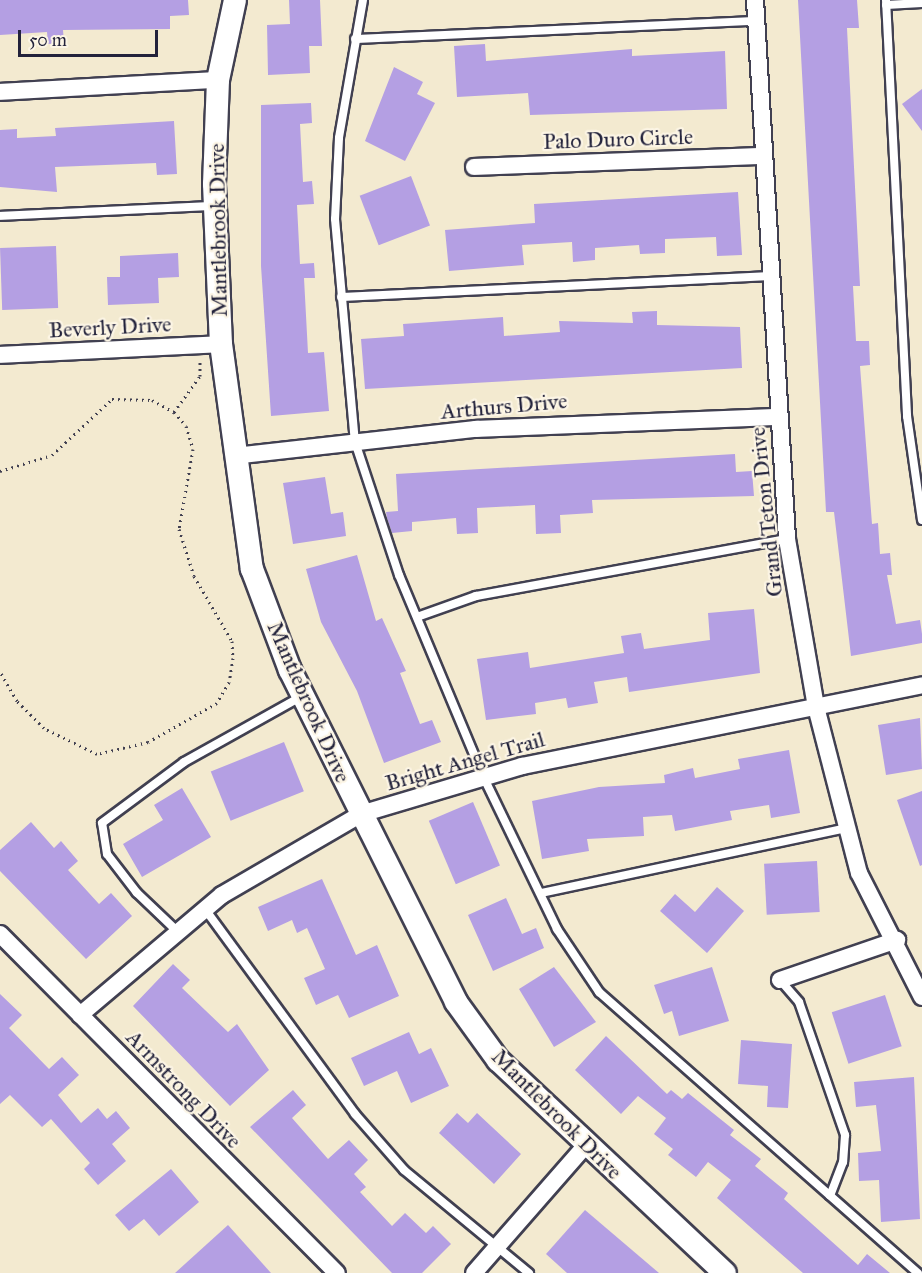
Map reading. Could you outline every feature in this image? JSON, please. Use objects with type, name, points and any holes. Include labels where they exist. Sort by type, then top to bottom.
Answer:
[{"type":"street","name":"Mantlebrook Drive","points":[[235,0],[218,80],[215,206],[221,344],[234,456],[252,568],[303,696],[456,1002],[498,1060],[585,1146],[725,1273]]},
{"type":"street","name":"Grand Teton Drive","points":[[755,0],[787,539],[816,707],[859,873],[897,940],[922,997]]},
{"type":"street","points":[[0,92],[218,80]]},
{"type":"street","name":"Palo Duro Circle","points":[[474,167],[764,156]]},
{"type":"street","name":"Beverly Drive","points":[[0,355],[221,344]]},
{"type":"street","name":"Arthurs Drive","points":[[234,456],[355,442],[614,420],[779,417]]},
{"type":"street","name":"Bright Angel Trail","points":[[80,1015],[205,909],[361,814],[484,778],[922,685]]},
{"type":"street","name":"Armstrong Drive","points":[[0,934],[337,1273]]},
{"type":"street","points":[[780,980],[897,940]]},
{"type":"street","points":[[474,1273],[585,1146]]},
{"type":"lane","points":[[363,0],[339,138],[335,219],[355,442],[417,617],[484,778],[541,893],[599,992],[918,1273]]},
{"type":"lane","points":[[922,3],[886,3],[907,416],[922,520]]},
{"type":"lane","points":[[355,39],[756,21]]},
{"type":"lane","points":[[0,216],[215,206]]},
{"type":"lane","points":[[341,297],[771,276]]},
{"type":"lane","points":[[417,617],[476,597],[787,539]]},
{"type":"lane","points":[[178,932],[137,893],[107,854],[102,823],[184,762],[303,696]]},
{"type":"lane","points":[[541,893],[848,828]]},
{"type":"lane","points":[[205,909],[355,1114],[404,1170],[529,1273]]},
{"type":"lane","points":[[780,980],[800,1002],[845,1135],[843,1162],[830,1196]]},
{"type":"path","points":[[174,412],[200,376],[199,345]]},
{"type":"path","points":[[0,471],[52,455],[112,399],[152,400],[174,412],[186,426],[193,449],[178,529],[194,576],[232,641],[229,682],[216,703],[148,742],[97,753],[44,728],[17,701],[0,672]]},
{"type":"building","points":[[0,0],[188,0],[189,15],[170,16],[170,29],[63,30],[64,43],[48,44],[47,32],[0,35]]},
{"type":"building","points":[[289,0],[320,0],[322,46],[309,46],[310,73],[268,75],[267,25],[290,24]]},
{"type":"building","points":[[798,0],[857,0],[859,28],[847,28],[860,286],[853,286],[856,341],[869,341],[870,365],[860,366],[872,524],[878,523],[880,554],[890,553],[892,575],[887,575],[896,624],[920,620],[922,634],[922,643],[851,656],[834,512],[826,512]]},
{"type":"building","points":[[485,44],[486,61],[632,49],[632,56],[725,51],[727,109],[530,115],[528,93],[457,97],[454,46]]},
{"type":"building","points":[[394,67],[423,82],[417,94],[435,103],[405,161],[365,141]]},
{"type":"building","points":[[922,89],[922,131],[902,104]]},
{"type":"building","points":[[311,103],[312,123],[300,124],[303,182],[312,181],[314,204],[297,205],[300,264],[314,263],[315,278],[304,278],[308,353],[324,352],[329,411],[271,416],[261,266],[261,105]]},
{"type":"building","points":[[174,121],[177,174],[157,175],[156,163],[55,167],[57,192],[0,187],[0,130],[17,129],[17,138],[56,136],[55,128]]},
{"type":"building","points":[[411,176],[430,225],[379,245],[360,196]]},
{"type":"building","points":[[738,192],[742,255],[717,256],[716,237],[665,239],[665,253],[640,254],[639,245],[595,248],[595,260],[573,262],[572,242],[522,245],[524,265],[449,271],[445,230],[535,223],[534,204]]},
{"type":"building","points":[[56,246],[58,308],[2,310],[0,248]]},
{"type":"building","points":[[178,253],[179,277],[158,278],[159,303],[108,305],[107,277],[120,277],[120,256]]},
{"type":"building","points":[[657,311],[657,325],[740,327],[742,368],[365,389],[361,339],[404,336],[403,324],[503,317],[504,336],[560,332],[559,321],[633,323],[632,312]]},
{"type":"building","points":[[735,454],[736,472],[752,471],[754,496],[592,500],[593,513],[560,515],[561,533],[536,534],[535,505],[477,508],[478,533],[457,534],[456,518],[412,522],[412,531],[392,533],[387,518],[386,512],[398,511],[396,474]]},
{"type":"building","points":[[325,477],[331,514],[343,512],[346,536],[293,544],[283,483]]},
{"type":"building","points":[[357,555],[376,621],[382,618],[406,671],[400,673],[420,724],[432,720],[441,742],[384,763],[357,691],[321,622],[306,569]]},
{"type":"building","points":[[754,609],[760,673],[629,692],[627,677],[594,682],[598,703],[568,708],[566,698],[535,703],[536,714],[486,720],[477,659],[528,652],[530,668],[624,653],[621,636],[641,633],[644,649],[710,640],[708,613]]},
{"type":"building","points":[[920,718],[922,769],[886,775],[878,725]]},
{"type":"building","points":[[284,742],[304,791],[231,821],[211,772]]},
{"type":"building","points":[[789,750],[800,813],[771,818],[769,805],[730,811],[732,820],[675,831],[672,815],[643,817],[644,836],[587,839],[589,851],[542,859],[532,801],[599,787],[665,783],[664,775],[693,768],[695,778],[740,769],[738,759]]},
{"type":"building","points":[[182,788],[211,837],[142,877],[123,844],[163,820],[154,805]]},
{"type":"building","points":[[922,791],[922,865],[920,866],[897,800]]},
{"type":"building","points":[[473,802],[500,866],[456,884],[429,821]]},
{"type":"building","points":[[31,822],[54,848],[61,841],[78,861],[68,870],[99,904],[111,893],[132,916],[86,959],[0,871],[0,850]]},
{"type":"building","points":[[817,861],[820,912],[767,915],[764,864]]},
{"type":"building","points":[[322,879],[356,955],[377,945],[399,996],[349,1018],[338,995],[316,1005],[304,978],[325,969],[307,928],[297,933],[292,920],[268,931],[258,907]]},
{"type":"building","points":[[717,887],[744,911],[707,953],[660,911],[675,894],[695,912]]},
{"type":"building","points":[[506,898],[522,934],[536,928],[544,948],[493,971],[468,915]]},
{"type":"building","points":[[173,964],[190,980],[182,988],[228,1032],[237,1024],[269,1070],[230,1106],[133,1006]]},
{"type":"building","points":[[554,967],[596,1022],[554,1047],[519,989]]},
{"type":"building","points":[[712,967],[729,1021],[679,1036],[672,1011],[664,1014],[654,985]]},
{"type":"building","points":[[0,994],[22,1015],[9,1028],[49,1069],[62,1057],[79,1075],[58,1095],[81,1123],[98,1108],[107,1119],[116,1111],[130,1128],[112,1144],[126,1161],[98,1185],[84,1169],[90,1163],[51,1119],[42,1127],[10,1095],[0,1104]]},
{"type":"building","points":[[885,995],[902,1046],[848,1064],[832,1012]]},
{"type":"building","points":[[409,1032],[419,1054],[431,1048],[449,1086],[411,1103],[397,1071],[364,1086],[351,1058]]},
{"type":"building","points":[[606,1036],[667,1094],[671,1090],[682,1099],[688,1093],[734,1130],[730,1135],[761,1159],[755,1166],[788,1193],[784,1199],[858,1265],[867,1254],[890,1273],[803,1273],[717,1198],[731,1180],[708,1162],[696,1177],[668,1155],[673,1149],[654,1134],[666,1118],[638,1096],[621,1114],[575,1070]]},
{"type":"building","points":[[741,1040],[792,1044],[788,1108],[767,1107],[768,1086],[738,1084]]},
{"type":"building","points":[[914,1077],[920,1219],[881,1222],[879,1180],[859,1181],[858,1153],[881,1151],[876,1105],[856,1107],[854,1082]]},
{"type":"building","points":[[293,1090],[306,1105],[292,1118],[328,1159],[349,1140],[368,1160],[354,1174],[366,1187],[360,1192],[392,1226],[405,1213],[426,1233],[433,1226],[451,1244],[422,1273],[392,1273],[250,1127]]},
{"type":"building","points":[[457,1113],[468,1123],[477,1113],[521,1154],[494,1184],[439,1133]]},
{"type":"building","points":[[171,1169],[199,1202],[159,1236],[144,1219],[129,1231],[115,1215]]},
{"type":"building","points":[[585,1210],[659,1273],[567,1273],[546,1254]]},
{"type":"building","points":[[228,1225],[271,1273],[175,1273]]}]
